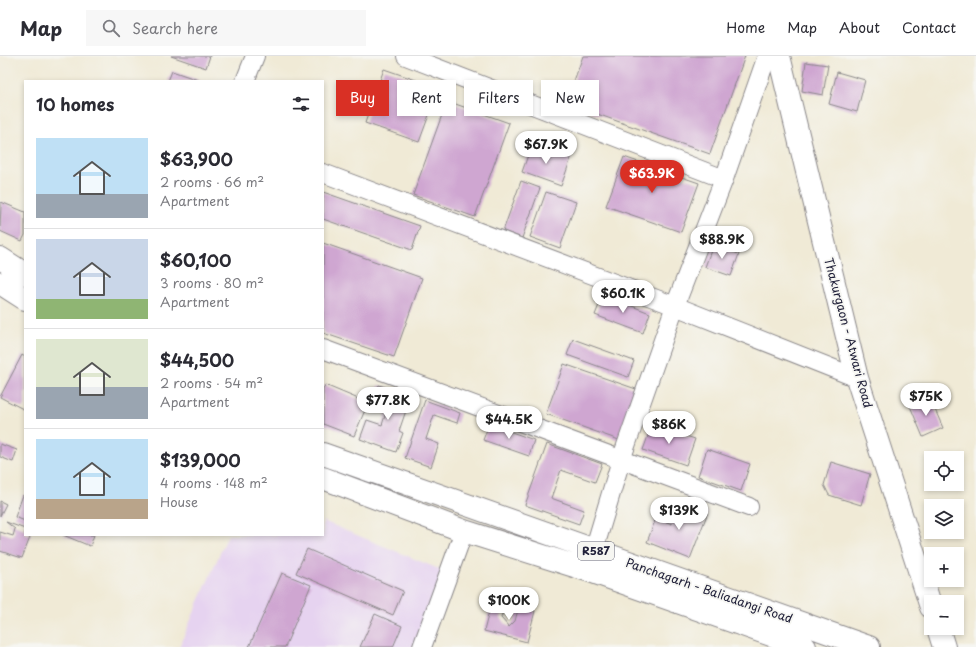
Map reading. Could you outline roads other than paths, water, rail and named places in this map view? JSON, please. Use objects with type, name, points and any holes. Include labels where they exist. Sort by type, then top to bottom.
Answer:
[{"type":"main road","name":"Thakurgaon - Atwari Road","points":[[779,56],[857,378],[927,595]]},
{"type":"main road","points":[[0,258],[24,273]]},
{"type":"main road","points":[[0,284],[24,298]]},
{"type":"main road","name":"Panchagarh - Baliadangi Road","points":[[324,454],[869,647]]},
{"type":"main road","name":"Panchagarh - Baliadangi Road","points":[[324,478],[464,531],[587,570],[804,647]]},
{"type":"main road","points":[[940,635],[944,647]]},
{"type":"street","points":[[245,80],[254,56]]},
{"type":"street","points":[[406,56],[724,179]]},
{"type":"street","points":[[594,550],[621,460],[675,306],[724,179],[767,56]]},
{"type":"street","points":[[324,173],[675,306],[857,378]]},
{"type":"street","points":[[324,349],[749,507]]},
{"type":"street","points":[[422,647],[464,531]]}]
